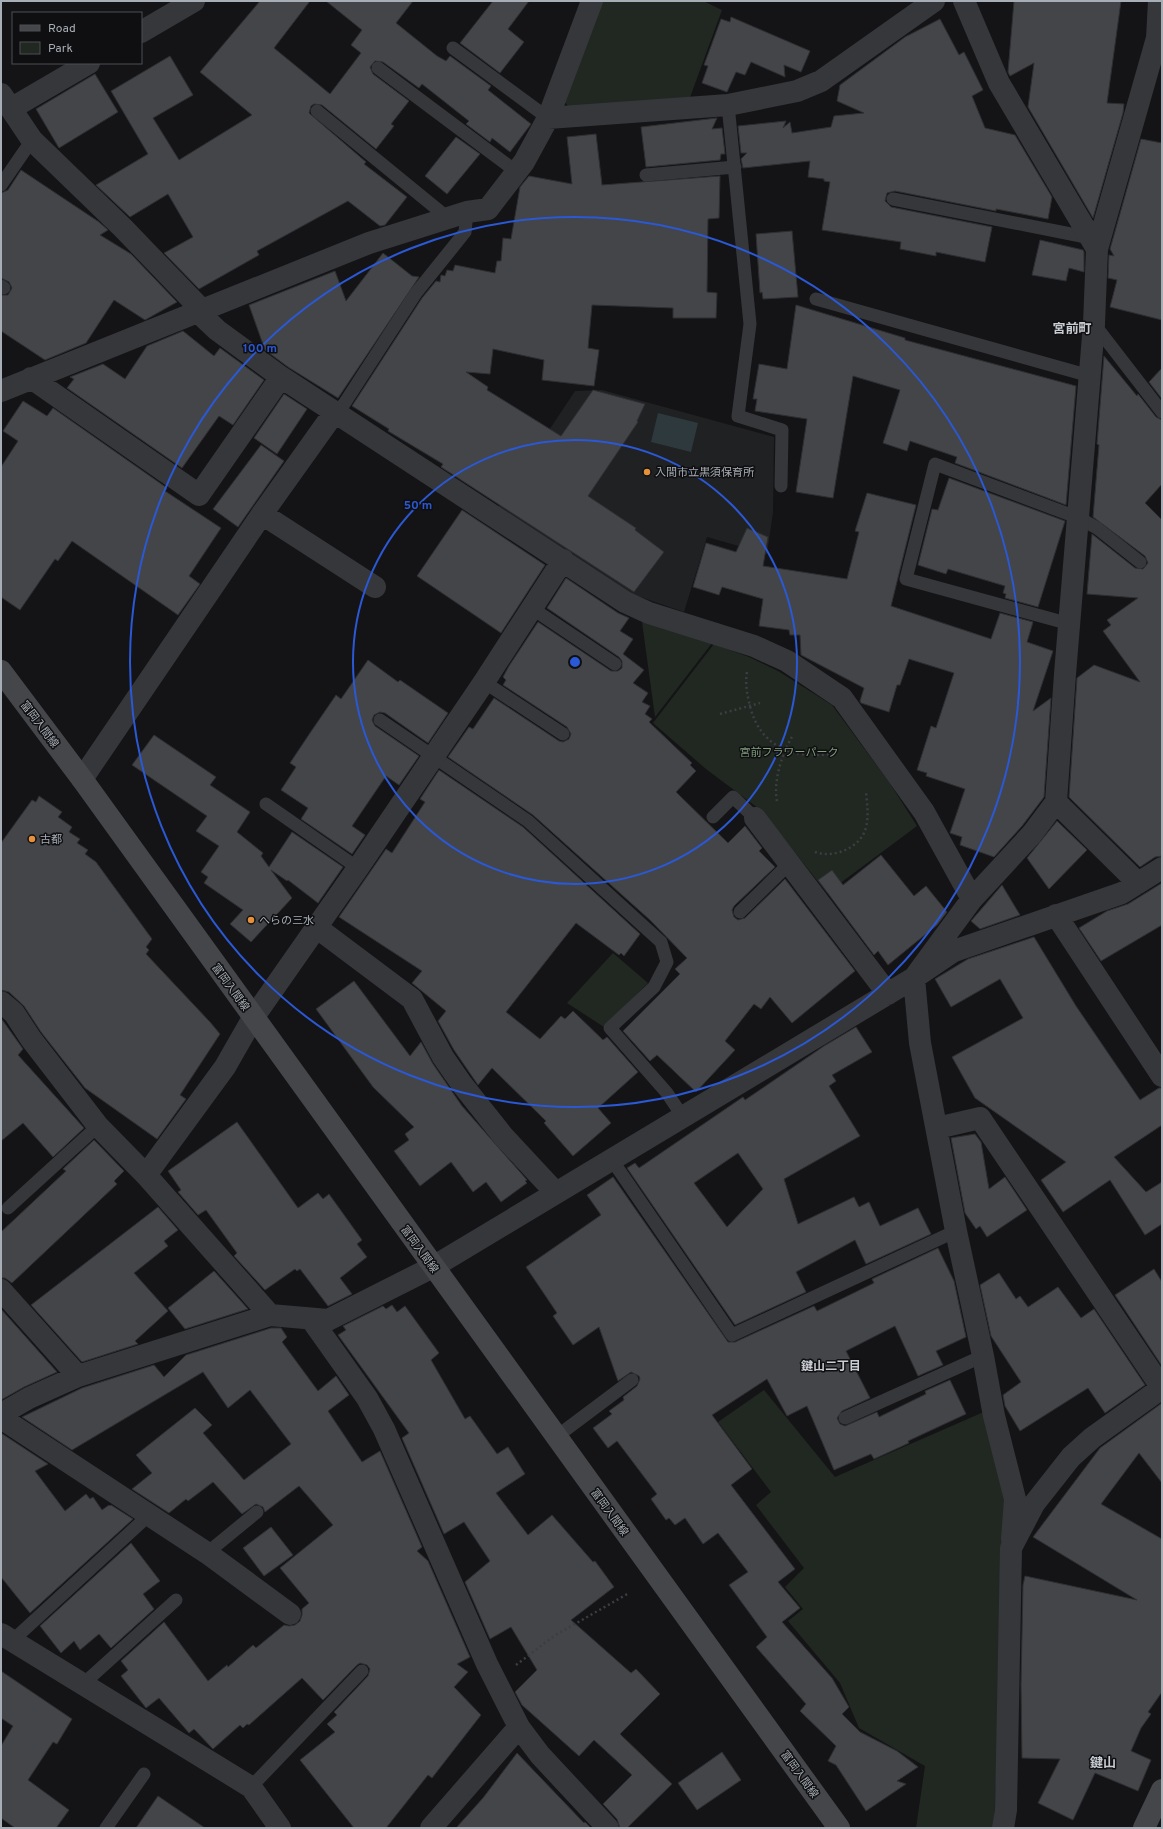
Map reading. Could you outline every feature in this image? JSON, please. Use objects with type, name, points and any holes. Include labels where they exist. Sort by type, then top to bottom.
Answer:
[{"type":"main road","name":"富岡入間線","points":[[1,671],[82,780],[839,1828]]},
{"type":"main road","points":[[1144,1828],[1162,1790]]},
{"type":"street","points":[[142,31],[194,1]]},
{"type":"street","points":[[1,392],[199,310],[369,243],[457,215],[488,209],[517,172],[548,118],[592,1]]},
{"type":"street","points":[[548,118],[728,106],[797,91],[821,81],[934,1]]},
{"type":"street","points":[[964,1],[999,83],[1094,244]]},
{"type":"street","points":[[1003,1828],[1006,1810],[1011,1548],[1015,1499],[994,1416],[983,1356],[956,1231],[920,1043],[914,978],[972,899],[1032,834],[1056,802],[1094,324],[1094,244],[1159,39],[1159,1]]},
{"type":"street","points":[[87,64],[6,101],[32,140],[124,228],[218,330],[281,377],[334,413],[563,560],[625,602],[649,613],[754,646],[787,661],[842,698],[924,812],[972,899]]},
{"type":"street","points":[[32,378],[199,495],[281,377]]},
{"type":"street","points":[[82,780],[262,514],[334,413]]},
{"type":"street","points":[[262,514],[375,587]]},
{"type":"street","points":[[146,1175],[225,1067],[253,1018],[434,756],[533,609],[563,560]]},
{"type":"street","points":[[1056,802],[1138,883]]},
{"type":"street","points":[[755,818],[888,994]]},
{"type":"street","points":[[1,1414],[29,1398],[78,1376],[270,1315],[328,1320],[433,1267],[888,994],[954,951],[1122,893],[1162,868]]},
{"type":"street","points":[[1056,915],[1162,1076]]},
{"type":"street","points":[[316,928],[412,999],[443,1057],[461,1083],[503,1136],[556,1194]]},
{"type":"street","points":[[1,1002],[14,1013],[98,1126],[146,1175],[270,1315]]},
{"type":"street","points":[[937,1128],[980,1118],[1162,1388],[1092,1438],[1071,1457],[1034,1504],[1011,1548]]},
{"type":"street","points":[[1,1290],[78,1376]]},
{"type":"street","points":[[311,1319],[366,1398],[384,1429],[496,1682],[519,1726],[540,1755],[608,1828]]},
{"type":"street","points":[[1,1418],[148,1516],[207,1553],[290,1614]]},
{"type":"street","points":[[6,1638],[251,1787],[280,1828]]},
{"type":"street","points":[[431,1828],[519,1726]]},
{"type":"lane","points":[[453,48],[548,118]]},
{"type":"lane","points":[[378,68],[517,172]]},
{"type":"lane","points":[[728,106],[750,324],[738,416],[782,430],[781,486]]},
{"type":"lane","points":[[317,111],[457,215],[465,232],[416,293],[344,404],[334,413]]},
{"type":"lane","points":[[1,185],[32,140]]},
{"type":"lane","points":[[646,175],[735,167]]},
{"type":"lane","points":[[893,199],[1094,244]]},
{"type":"lane","points":[[816,299],[1090,376]]},
{"type":"lane","points":[[1094,324],[1162,412]]},
{"type":"lane","points":[[1070,624],[906,579],[935,464],[1079,518],[1097,528],[1140,562]]},
{"type":"lane","points":[[533,609],[615,664]]},
{"type":"lane","points":[[484,682],[563,734]]},
{"type":"lane","points":[[380,720],[528,821],[661,942],[667,962],[654,987],[610,1028],[667,1093],[684,1117]]},
{"type":"lane","points":[[713,817],[733,797],[755,818]]},
{"type":"lane","points":[[266,804],[358,868]]},
{"type":"lane","points":[[740,912],[785,856]]},
{"type":"lane","points":[[8,1208],[98,1126]]},
{"type":"lane","points":[[612,1160],[732,1335],[956,1231]]},
{"type":"lane","points":[[845,1418],[983,1356]]},
{"type":"lane","points":[[556,1437],[632,1380]]},
{"type":"lane","points":[[207,1553],[257,1512]]},
{"type":"lane","points":[[6,1638],[148,1516]]},
{"type":"lane","points":[[82,1685],[176,1600]]},
{"type":"lane","points":[[251,1787],[362,1671]]},
{"type":"lane","points":[[107,1828],[144,1774]]},
{"type":"path","points":[[754,646],[746,680],[746,690],[753,718],[759,728],[778,747],[811,756],[832,754]]},
{"type":"path","points":[[720,714],[760,703]]},
{"type":"path","points":[[778,804],[777,782],[785,749],[792,737]]},
{"type":"path","points":[[785,856],[793,838],[803,847],[822,854],[840,853],[854,845],[866,829],[868,817],[866,792]]},
{"type":"path","points":[[496,1682],[554,1636],[628,1593]]},
{"type":"shaded area","name":"入間市立黒須保育所","points":[[602,390],[774,437],[773,512],[767,554],[707,537],[684,612],[629,593],[498,507],[575,391]]},
{"type":"shaded area","points":[[658,413],[698,423],[691,452],[651,442]]},
{"type":"green space","points":[[600,1],[703,1],[722,10],[689,100],[571,110],[564,101]]},
{"type":"green space","points":[[642,622],[712,643],[655,717]]},
{"type":"green space","name":"宮前フラワーパーク","points":[[714,644],[749,657],[778,671],[832,705],[889,782],[917,826],[827,893],[762,811],[706,769],[653,723]]},
{"type":"green space","points":[[613,953],[648,983],[604,1027],[567,1003]]},
{"type":"green space","points":[[764,1390],[835,1477],[986,1411],[1008,1508],[994,1828],[916,1828],[925,1766],[859,1728],[840,1683],[788,1621],[803,1609],[785,1587],[804,1568],[756,1505],[771,1492],[718,1422]]},
{"type":"building","points":[[260,1],[310,1],[274,48],[330,94],[361,53],[351,45],[362,30],[326,1],[413,1],[396,23],[437,56],[446,61],[450,56],[491,86],[488,90],[531,124],[510,152],[492,138],[490,142],[466,124],[469,121],[422,84],[419,88],[383,62],[375,61],[370,67],[373,74],[409,101],[391,124],[394,126],[376,149],[322,105],[314,104],[311,106],[309,113],[366,162],[364,164],[407,197],[385,225],[380,226],[348,201],[257,251],[259,255],[199,289],[164,253],[193,237],[168,194],[130,217],[96,185],[148,154],[111,91],[170,56],[193,95],[153,118],[179,160],[252,115],[200,72]]},
{"type":"building","points":[[493,1],[529,1],[508,29],[524,42],[500,73],[460,43]]},
{"type":"building","points":[[1014,1],[1121,1],[1107,103],[1124,104],[1123,113],[1093,218],[1028,107],[1034,63],[1010,76],[1008,72]]},
{"type":"building","points":[[731,17],[810,51],[801,72],[784,65],[785,77],[751,62],[745,75],[736,72],[727,92],[702,83],[708,66],[704,65],[721,19],[730,22]]},
{"type":"building","points":[[940,19],[959,55],[964,52],[983,90],[972,96],[985,128],[1015,135],[1052,197],[1048,219],[996,209],[996,211],[895,191],[887,193],[885,201],[891,207],[992,227],[985,262],[936,252],[936,256],[900,249],[901,242],[822,230],[830,182],[824,181],[824,179],[808,177],[810,161],[743,168],[741,159],[747,153],[741,153],[738,126],[786,121],[783,128],[790,122],[792,133],[831,127],[834,116],[864,113],[837,101],[840,85],[905,37]]},
{"type":"building","points":[[95,74],[118,112],[59,148],[36,109]]},
{"type":"building","points":[[717,118],[712,129],[722,128],[725,154],[721,154],[720,160],[646,167],[641,127]]},
{"type":"building","points":[[596,134],[602,185],[720,176],[719,218],[708,219],[707,292],[717,293],[716,318],[673,318],[673,308],[592,305],[588,348],[599,350],[594,386],[542,380],[544,360],[493,349],[490,374],[466,372],[488,387],[487,390],[561,436],[593,390],[645,404],[637,421],[638,422],[588,496],[636,528],[635,530],[664,552],[634,592],[441,467],[443,464],[388,431],[389,429],[352,406],[422,298],[436,281],[440,282],[441,275],[445,276],[447,270],[453,271],[455,265],[495,273],[497,261],[501,261],[503,238],[511,239],[520,187],[529,176],[572,184],[567,137]]},
{"type":"building","points":[[456,137],[480,154],[447,194],[425,176]]},
{"type":"building","points":[[1141,139],[1162,143],[1162,320],[1110,307],[1117,280],[1108,278],[1109,255],[1114,256],[1110,249]]},
{"type":"building","points":[[21,170],[99,222],[108,230],[100,235],[131,254],[177,302],[145,320],[114,300],[86,343],[45,360],[1,331],[1,295],[8,295],[12,288],[9,282],[1,278],[1,193],[8,190]]},
{"type":"building","points":[[792,231],[798,297],[763,299],[762,292],[760,293],[756,234]]},
{"type":"building","points":[[1040,240],[1083,250],[1084,272],[1069,268],[1066,281],[1032,275]]},
{"type":"building","points":[[383,253],[412,276],[419,277],[338,398],[288,367],[265,350],[249,305],[335,271],[346,301]]},
{"type":"building","points":[[796,305],[905,338],[905,340],[1076,386],[1066,505],[955,463],[957,457],[910,441],[907,451],[883,443],[900,390],[853,376],[833,498],[796,492],[807,419],[755,411],[757,399],[753,399],[759,364],[787,369]]},
{"type":"building","points":[[183,331],[214,356],[220,348],[264,380],[233,425],[219,416],[182,468],[67,388],[74,379],[70,377],[103,364],[125,379],[147,346]]},
{"type":"building","points":[[1104,356],[1137,396],[1138,394],[1156,417],[1162,420],[1162,484],[1145,503],[1162,520],[1162,856],[1155,857],[1140,867],[1069,797],[1077,678],[1094,665],[1140,682],[1103,631],[1111,625],[1107,620],[1138,598],[1087,594],[1092,534],[1135,568],[1143,569],[1148,563],[1145,556],[1093,517]]},
{"type":"building","points":[[1162,368],[1162,399],[1149,382]]},
{"type":"building","points":[[284,394],[307,409],[277,454],[254,438]]},
{"type":"building","points":[[23,401],[47,416],[53,408],[167,488],[165,491],[221,528],[189,576],[200,584],[178,615],[72,541],[58,561],[55,559],[20,610],[1,597],[1,467],[18,441],[3,431]]},
{"type":"building","points":[[261,445],[284,461],[238,527],[213,509]]},
{"type":"building","points":[[949,478],[1065,521],[1038,607],[1005,598],[1006,594],[1003,593],[1005,586],[948,569],[946,574],[918,565],[932,509],[938,510]]},
{"type":"building","points":[[867,493],[916,505],[891,606],[991,639],[1000,613],[1033,622],[1027,642],[1053,651],[1033,711],[1051,698],[1044,797],[1022,826],[994,857],[960,845],[962,837],[950,833],[965,789],[926,776],[927,773],[917,770],[931,726],[936,728],[954,673],[909,659],[900,685],[897,685],[889,712],[861,703],[860,701],[864,688],[801,655],[800,635],[790,635],[789,630],[759,626],[763,599],[722,587],[719,595],[693,587],[706,543],[736,552],[747,528],[768,537],[763,566],[847,579],[859,532],[855,531]]},
{"type":"building","points":[[462,510],[545,565],[501,633],[417,576]]},
{"type":"building","points":[[566,578],[618,613],[629,618],[620,631],[633,639],[623,654],[644,670],[633,683],[648,693],[642,702],[650,706],[645,714],[652,719],[649,722],[692,763],[690,765],[696,771],[676,792],[728,843],[745,826],[762,848],[759,851],[775,867],[734,906],[732,910],[734,917],[738,920],[745,918],[785,879],[855,971],[792,1023],[770,997],[761,1009],[754,1004],[725,1041],[735,1050],[696,1092],[657,1055],[650,1061],[623,1031],[680,974],[675,969],[687,958],[650,920],[533,815],[448,757],[469,727],[473,729],[494,698],[559,741],[563,742],[569,739],[571,734],[567,727],[503,685],[506,680],[503,677],[509,666],[538,622],[611,671],[618,671],[622,668],[622,661],[619,657],[547,608]]},
{"type":"building","points":[[368,660],[398,682],[400,680],[448,713],[428,743],[385,713],[380,712],[374,715],[372,720],[375,726],[419,756],[399,785],[386,776],[352,826],[365,835],[352,854],[301,819],[308,808],[281,790],[296,767],[290,763],[310,733],[336,695],[341,699]]},
{"type":"building","points":[[154,735],[216,777],[210,785],[250,812],[237,832],[263,853],[261,856],[269,867],[292,832],[343,867],[318,903],[288,880],[287,881],[271,870],[292,898],[251,942],[230,924],[243,910],[204,883],[208,877],[201,872],[219,846],[196,831],[207,816],[132,765]]},
{"type":"building","points":[[439,770],[523,827],[640,934],[624,956],[621,953],[619,955],[576,923],[506,1012],[540,1039],[561,1016],[565,1019],[573,1011],[603,1040],[607,1037],[638,1072],[598,1108],[611,1123],[573,1156],[544,1123],[546,1121],[492,1068],[478,1085],[454,1050],[438,1021],[446,1011],[412,983],[422,971],[339,917],[386,849],[392,853],[425,802],[420,799]]},
{"type":"building","points":[[39,796],[62,812],[58,817],[72,827],[69,832],[80,839],[77,843],[88,850],[85,854],[96,862],[152,939],[146,947],[149,950],[146,954],[220,1034],[180,1095],[186,1099],[157,1139],[85,1088],[41,1032],[24,1006],[9,992],[1,990],[1,843],[32,800],[36,802]]},
{"type":"building","points":[[1057,821],[1087,850],[1049,889],[1027,858]]},
{"type":"building","points":[[881,855],[914,896],[926,886],[947,912],[937,925],[888,965],[878,951],[874,955],[818,880],[832,870],[843,885]]},
{"type":"building","points":[[1162,883],[1162,925],[1101,961],[1079,928],[1107,911],[1128,904]]},
{"type":"building","points":[[1002,885],[1020,915],[980,929],[971,921]]},
{"type":"building","points":[[1034,937],[1076,1006],[1140,1100],[1159,1088],[1162,1088],[1162,1125],[1114,1157],[1146,1192],[1162,1182],[1162,1224],[1145,1235],[1110,1180],[1063,1212],[1041,1180],[1066,1162],[975,1098],[952,1057],[1023,1018],[1000,979],[951,1007],[935,979],[968,959]]},
{"type":"building","points":[[354,981],[410,1056],[421,1042],[433,1064],[462,1106],[527,1180],[525,1181],[527,1183],[501,1202],[486,1182],[473,1192],[451,1162],[420,1186],[394,1151],[409,1140],[405,1134],[414,1127],[373,1087],[316,1009]]},
{"type":"building","points":[[1,1018],[23,1049],[18,1055],[84,1128],[53,1157],[23,1123],[1,1141]]},
{"type":"building","points":[[856,1027],[872,1052],[832,1075],[836,1081],[829,1086],[860,1136],[784,1179],[798,1224],[854,1197],[859,1207],[869,1202],[880,1226],[918,1208],[931,1234],[866,1264],[855,1240],[796,1272],[806,1292],[735,1325],[627,1168],[635,1163],[639,1168],[743,1097],[745,1100],[824,1046]],"holes":[[[738,1153],[763,1189],[727,1227],[694,1183]]]},
{"type":"building","points":[[237,1122],[298,1208],[318,1193],[323,1199],[329,1194],[362,1240],[357,1244],[367,1257],[340,1278],[352,1294],[328,1306],[300,1269],[297,1271],[295,1269],[265,1290],[234,1256],[237,1253],[206,1210],[198,1215],[178,1192],[181,1190],[168,1171]]},
{"type":"building","points":[[975,1134],[981,1142],[989,1189],[1005,1177],[1027,1210],[987,1237],[980,1226],[976,1229],[965,1213],[951,1138]]},
{"type":"building","points":[[94,1140],[124,1171],[114,1181],[117,1184],[12,1283],[5,1278],[1,1278],[1,1232],[66,1171],[63,1169]]},
{"type":"building","points":[[613,1177],[728,1342],[735,1342],[814,1306],[817,1311],[874,1283],[872,1279],[938,1248],[954,1281],[966,1337],[936,1351],[943,1365],[918,1376],[895,1326],[846,1351],[870,1398],[842,1411],[837,1418],[840,1424],[845,1426],[877,1412],[879,1417],[926,1394],[925,1391],[950,1380],[966,1414],[908,1441],[909,1443],[874,1459],[871,1454],[834,1470],[807,1406],[787,1416],[767,1379],[712,1415],[752,1469],[731,1485],[795,1569],[778,1582],[800,1608],[782,1622],[832,1678],[849,1707],[842,1714],[860,1732],[897,1751],[918,1767],[897,1781],[906,1784],[866,1811],[836,1765],[828,1761],[836,1746],[800,1711],[806,1704],[756,1647],[767,1637],[729,1585],[748,1572],[718,1533],[703,1544],[685,1518],[675,1525],[669,1518],[666,1520],[651,1499],[657,1494],[617,1441],[608,1448],[593,1428],[612,1414],[609,1411],[624,1400],[623,1397],[637,1386],[640,1379],[639,1376],[631,1372],[618,1381],[599,1327],[573,1345],[553,1316],[557,1313],[526,1267],[601,1215],[587,1195]]},
{"type":"building","points":[[158,1207],[178,1230],[164,1241],[168,1246],[134,1273],[168,1311],[135,1341],[138,1344],[82,1362],[31,1305]]},
{"type":"building","points":[[1154,1269],[1162,1282],[1162,1366],[1115,1295]]},
{"type":"building","points":[[214,1271],[248,1309],[185,1329],[168,1308]]},
{"type":"building","points":[[999,1273],[1016,1299],[1020,1296],[1028,1307],[1058,1287],[1081,1318],[1094,1309],[1145,1385],[1105,1413],[1088,1388],[1020,1431],[1005,1406],[1003,1395],[1021,1382],[991,1336],[980,1285]]},
{"type":"building","points":[[392,1305],[397,1312],[405,1306],[439,1353],[431,1360],[465,1419],[470,1416],[497,1454],[508,1447],[525,1474],[496,1493],[528,1535],[552,1515],[593,1562],[595,1561],[614,1587],[571,1620],[631,1673],[636,1669],[660,1694],[620,1734],[672,1784],[627,1828],[620,1828],[617,1819],[603,1804],[632,1775],[594,1740],[579,1756],[522,1705],[515,1692],[537,1670],[511,1627],[490,1639],[465,1582],[490,1561],[464,1522],[444,1534],[402,1438],[409,1433],[338,1335],[346,1330],[343,1326],[383,1306],[386,1309]]},
{"type":"building","points":[[1,1309],[57,1372],[24,1387],[1,1400]]},
{"type":"building","points":[[271,1328],[281,1328],[287,1337],[282,1342],[318,1391],[336,1376],[349,1395],[328,1411],[362,1462],[380,1451],[422,1547],[417,1551],[428,1561],[470,1657],[457,1664],[468,1672],[454,1687],[481,1715],[432,1778],[428,1775],[386,1828],[354,1828],[300,1760],[335,1732],[327,1724],[337,1715],[334,1712],[368,1676],[370,1669],[367,1665],[360,1663],[357,1665],[323,1700],[302,1678],[249,1725],[247,1724],[243,1728],[240,1725],[213,1749],[194,1729],[189,1733],[159,1698],[146,1708],[121,1676],[128,1670],[121,1661],[164,1622],[208,1681],[227,1665],[228,1667],[253,1645],[256,1648],[284,1625],[295,1625],[300,1621],[302,1609],[309,1603],[280,1568],[333,1525],[299,1486],[265,1512],[263,1507],[256,1504],[242,1514],[213,1482],[188,1501],[186,1499],[169,1513],[132,1489],[152,1473],[136,1455],[195,1408],[212,1425],[203,1433],[244,1480],[291,1444],[250,1390],[228,1408],[203,1372],[72,1450],[22,1417],[82,1388],[154,1365],[164,1377],[186,1355]]},
{"type":"building","points":[[1162,1403],[1162,1483],[1139,1453],[1101,1504],[1162,1539],[1162,1692],[1148,1712],[1151,1714],[1141,1728],[1131,1751],[1151,1760],[1138,1791],[1095,1773],[1073,1820],[1038,1803],[1060,1759],[1022,1758],[1021,1685],[1023,1585],[1025,1576],[1137,1600],[1033,1537],[1100,1448]]},
{"type":"building","points":[[1,1433],[48,1464],[35,1471],[65,1511],[86,1494],[90,1499],[93,1497],[102,1510],[111,1505],[133,1519],[30,1613],[1,1577]]},
{"type":"building","points":[[271,1527],[293,1555],[264,1576],[243,1548]]},
{"type":"building","points":[[131,1543],[160,1581],[143,1594],[154,1609],[111,1648],[99,1634],[80,1650],[74,1641],[61,1653],[40,1626]]},
{"type":"building","points":[[1,1671],[72,1719],[57,1744],[53,1742],[28,1780],[69,1810],[56,1828],[15,1828],[1,1818],[1,1746],[13,1726],[1,1718]]},
{"type":"building","points":[[722,1752],[741,1780],[697,1810],[678,1783]]},
{"type":"building","points":[[517,1753],[584,1823],[585,1822],[591,1828],[456,1828],[483,1798]]},
{"type":"building","points":[[158,1796],[205,1828],[136,1828]]},
{"type":"place","name":"入間市立黒須保育所","points":[[647,472]]},
{"type":"place","name":"古都","points":[[32,839]]},
{"type":"place","name":"へらの三水","points":[[251,920]]},
{"type":"district","name":"宮前町","points":[[1072,328]]},
{"type":"district","name":"鍵山二丁目","points":[[831,1366]]},
{"type":"district","name":"鍵山","points":[[1103,1762]]}]
